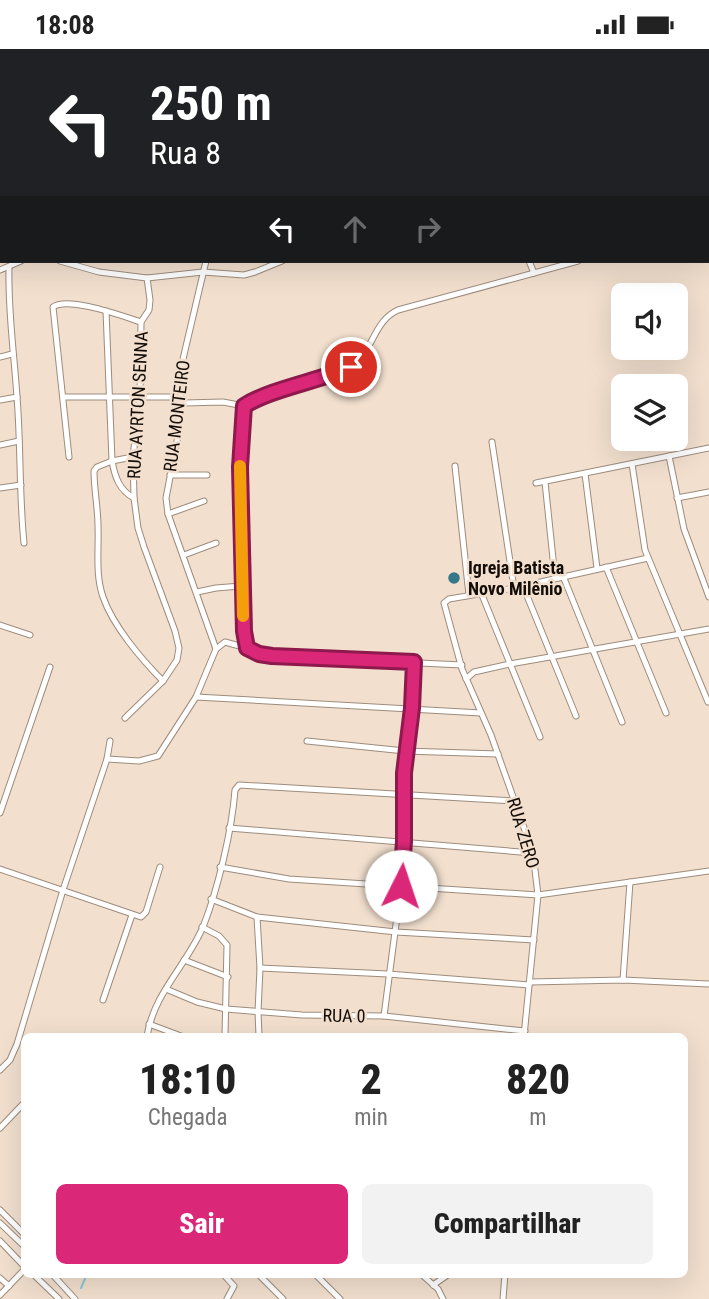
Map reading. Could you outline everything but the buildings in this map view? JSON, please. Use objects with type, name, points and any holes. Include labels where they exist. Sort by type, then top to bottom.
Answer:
[{"type":"street","points":[[0,270],[18,263]]},
{"type":"street","points":[[67,263],[99,272],[147,278],[203,272],[244,275],[277,263]]},
{"type":"street","name":"RUA MONTEIRO","points":[[205,263],[185,350],[178,436],[166,498],[168,514],[216,649]]},
{"type":"street","points":[[530,263],[534,273]]},
{"type":"street","points":[[64,397],[170,397],[190,404],[223,402],[244,406],[260,397],[328,377],[351,367],[360,359],[389,314],[571,263]]},
{"type":"street","points":[[9,268],[8,310],[17,397],[20,509],[24,543]]},
{"type":"street","name":"RUA AYRTON SENNA","points":[[125,718],[163,681],[177,660],[179,648],[141,537],[134,498],[133,457],[140,396],[141,322],[149,310],[147,278]]},
{"type":"street","points":[[69,457],[52,313],[55,304],[106,311],[141,322]]},
{"type":"street","points":[[0,313],[8,310]]},
{"type":"street","points":[[106,311],[112,461],[115,475],[124,492],[134,498]]},
{"type":"street","points":[[0,357],[12,354]]},
{"type":"street","points":[[0,400],[17,397]]},
{"type":"street","points":[[244,406],[240,467],[241,586],[247,648]]},
{"type":"street","points":[[0,445],[19,441]]},
{"type":"street","points":[[492,442],[514,588]]},
{"type":"street","points":[[536,483],[709,448]]},
{"type":"street","points":[[669,456],[684,529],[709,597]]},
{"type":"street","points":[[133,457],[112,461],[94,471],[97,552],[102,595],[111,616],[132,646],[163,681]]},
{"type":"street","points":[[632,464],[639,523],[648,558],[708,702]]},
{"type":"street","points":[[455,466],[469,595],[482,595],[648,558]]},
{"type":"street","points":[[585,474],[597,568]]},
{"type":"street","points":[[170,475],[206,475]]},
{"type":"street","points":[[545,482],[555,577]]},
{"type":"street","points":[[0,488],[21,485]]},
{"type":"street","points":[[677,498],[709,492]]},
{"type":"street","points":[[168,514],[204,501]]},
{"type":"street","points":[[184,555],[216,543]]},
{"type":"street","points":[[606,567],[666,713]]},
{"type":"street","points":[[563,576],[622,722]]},
{"type":"street","points":[[197,592],[241,586]]},
{"type":"street","points":[[523,586],[576,716]]},
{"type":"street","name":"RUA ZERO","points":[[469,595],[449,599],[444,604],[466,679],[498,754],[533,853],[538,895],[524,1033]]},
{"type":"street","points":[[482,595],[540,737]]},
{"type":"street","points":[[0,625],[30,635]]},
{"type":"street","points":[[466,679],[474,673],[510,664],[709,629]]},
{"type":"street","points":[[107,759],[139,761],[158,756],[196,697],[216,649],[225,642],[272,656],[414,662],[462,667],[474,673]]},
{"type":"street","points":[[384,1016],[401,886],[405,751],[412,708],[414,662]]},
{"type":"street","points":[[0,813],[50,667]]},
{"type":"street","points":[[196,697],[481,713]]},
{"type":"street","points":[[0,1070],[10,1060],[17,1044],[63,890],[107,759],[110,741]]},
{"type":"street","points":[[307,741],[405,751],[498,754]]},
{"type":"street","points":[[147,1033],[151,1013],[202,927],[220,867],[235,790],[239,785],[513,801]]},
{"type":"street","points":[[229,828],[533,853]]},
{"type":"street","points":[[0,869],[141,917],[146,912],[160,867]]},
{"type":"street","points":[[220,867],[289,879],[538,895],[709,871]]},
{"type":"street","points":[[623,980],[630,882]]},
{"type":"street","points":[[211,899],[257,917],[396,932],[534,940]]},
{"type":"street","points":[[103,1000],[132,915]]},
{"type":"street","points":[[257,917],[260,1033]]},
{"type":"street","points":[[202,927],[219,936],[227,945],[225,1033]]},
{"type":"street","points":[[184,960],[228,977]]},
{"type":"street","points":[[260,968],[530,984],[623,980],[709,985]]},
{"type":"street","name":"RUA 0","points":[[166,989],[197,1002],[226,1009],[384,1016],[524,1033]]},
{"type":"street","points":[[149,1024],[173,1033]]},
{"type":"street","points":[[17,1044],[21,1048]]},
{"type":"street","points":[[0,1128],[21,1106]]},
{"type":"street","points":[[0,1210],[21,1231]]},
{"type":"street","points":[[0,1223],[21,1244]]},
{"type":"street","points":[[0,1241],[21,1265]]},
{"type":"street","points":[[0,1295],[21,1272]]},
{"type":"street","points":[[0,1278],[9,1286]]},
{"type":"street","points":[[37,1278],[59,1299]]},
{"type":"street","points":[[56,1278],[75,1299]]},
{"type":"street","points":[[227,1278],[234,1286],[228,1299]]},
{"type":"street","points":[[261,1278],[283,1299]]},
{"type":"street","points":[[319,1278],[340,1299]]},
{"type":"street","points":[[425,1278],[443,1299]]},
{"type":"street","points":[[433,1285],[443,1278]]},
{"type":"street","points":[[503,1299],[505,1278]]},
{"type":"waterway","points":[[81,1288],[85,1278]]},
{"type":"slow traffic","points":[[240,466],[243,616]]},
{"type":"place","name":"Igreja Batista Novo Milênio","points":[[454,578]]},
{"type":"route","points":[[351,367],[328,377],[260,397],[244,406],[240,467],[244,631],[247,648],[259,654],[414,662],[412,708],[405,751],[401,886]]}]
